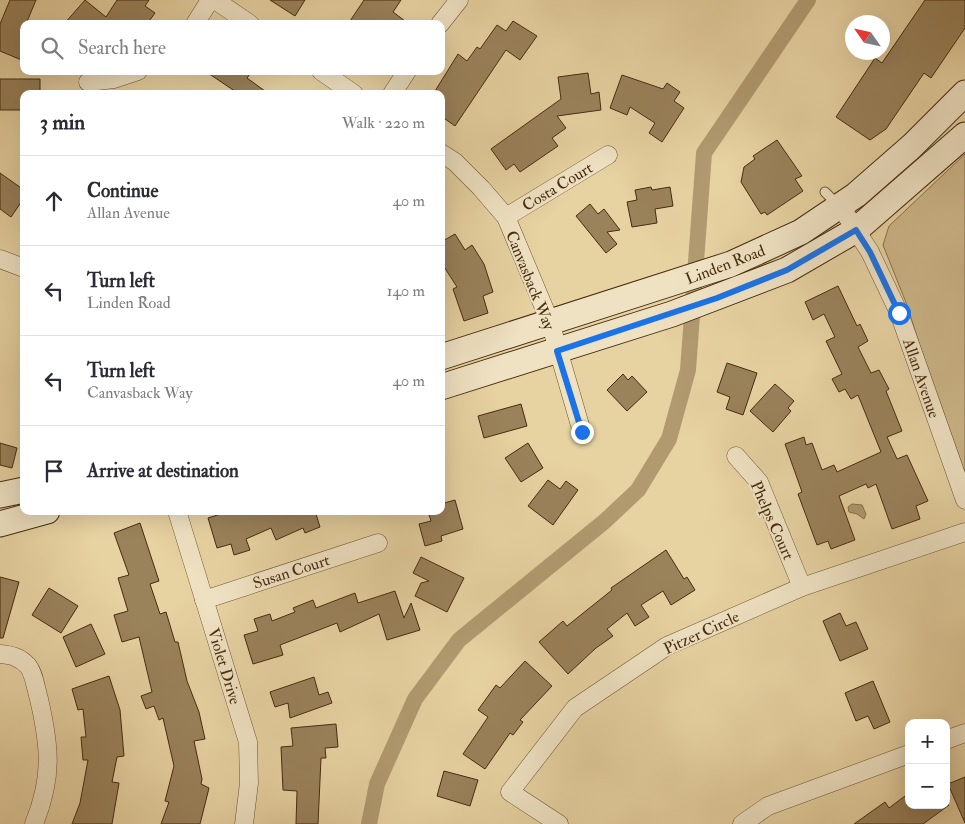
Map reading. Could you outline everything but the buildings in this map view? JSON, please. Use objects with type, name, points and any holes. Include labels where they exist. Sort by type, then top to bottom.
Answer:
[{"type":"street","points":[[198,20],[210,0]]},
{"type":"street","points":[[215,0],[244,20]]},
{"type":"street","points":[[443,20],[459,0]]},
{"type":"street","points":[[88,82],[114,79],[126,75]]},
{"type":"street","points":[[327,75],[348,90]]},
{"type":"street","points":[[395,90],[404,75]]},
{"type":"street","name":"Linden Road","points":[[445,356],[717,269],[801,232],[833,200],[912,146],[965,93]]},
{"type":"street","name":"Linden Road","points":[[445,386],[672,314],[787,270],[856,230],[965,135]]},
{"type":"street","name":"Costa Court","points":[[506,217],[608,155]]},
{"type":"street","name":"Canvasback Way","points":[[445,156],[455,162],[474,181],[506,217],[550,322],[582,432]]},
{"type":"street","name":"Allan Avenue","points":[[833,200],[870,252],[899,313],[965,500]]},
{"type":"street","points":[[0,258],[20,266]]},
{"type":"street","name":"Phelps Court","points":[[736,456],[759,482],[802,587]]},
{"type":"street","points":[[0,495],[20,491]]},
{"type":"street","points":[[0,524],[33,515]]},
{"type":"street","name":"Violet Drive","points":[[178,515],[248,742],[249,782],[244,824]]},
{"type":"street","name":"Pitzer Circle","points":[[559,824],[510,792],[575,708],[668,646],[802,587],[965,532]]},
{"type":"street","name":"Susan Court","points":[[204,600],[378,543]]},
{"type":"street","points":[[0,654],[14,656],[29,666],[48,738],[48,768],[44,798],[34,824]]},
{"type":"street","points":[[950,739],[965,733]]},
{"type":"street","points":[[742,824],[768,806],[905,755]]},
{"type":"shaded area","points":[[965,154],[965,473],[907,305],[883,245],[889,226]]},
{"type":"shaded area","points":[[852,504],[862,505],[866,514],[864,519],[857,514],[849,512],[848,507]]},
{"type":"waterway","points":[[369,824],[377,784],[415,699],[459,640],[605,521],[638,490],[669,439],[688,370],[704,153],[808,0]]},
{"type":"route","points":[[582,432],[557,351],[672,314],[787,270],[856,230],[870,252],[899,313]]}]
